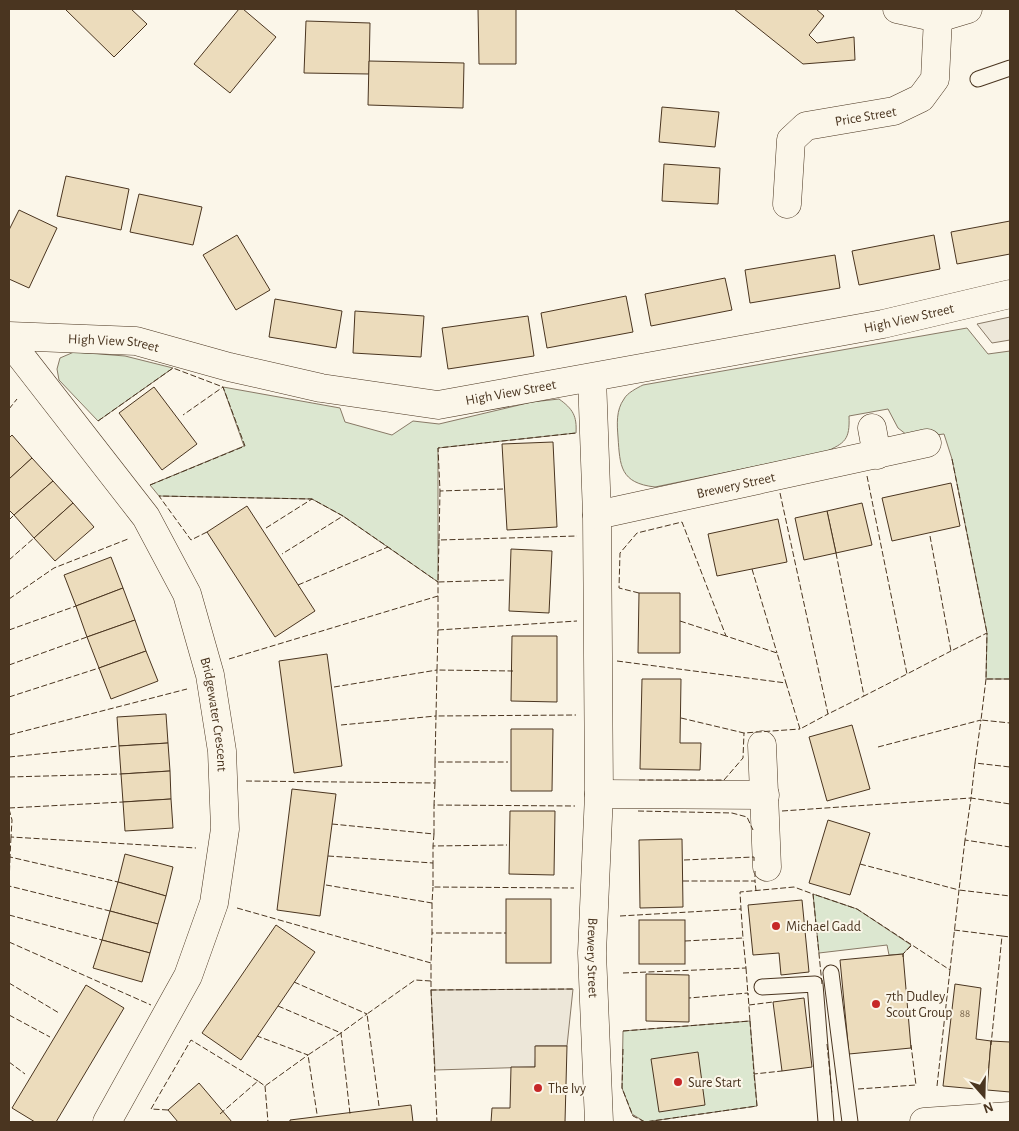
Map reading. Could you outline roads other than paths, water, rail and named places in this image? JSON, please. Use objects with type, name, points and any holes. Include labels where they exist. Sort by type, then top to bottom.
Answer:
[{"type":"street","points":[[897,9],[938,18],[968,9]]},
{"type":"street","name":"Price Street","points":[[787,204],[791,140],[806,126],[894,111],[921,98],[935,80],[938,18]]},
{"type":"street","name":"High View Street","points":[[9,336],[136,341],[229,367],[321,388],[438,405],[883,324],[1010,294]]},
{"type":"street","name":"Bridgewater Crescent","points":[[9,341],[146,517],[187,594],[210,675],[222,751],[225,829],[214,903],[188,976],[107,1122]]},
{"type":"street","name":"Brewery Street","points":[[592,378],[597,515],[599,794],[592,953],[599,1122]]},
{"type":"street","points":[[872,428],[877,455]]},
{"type":"street","name":"Brewery Street","points":[[597,515],[927,443]]},
{"type":"street","points":[[762,745],[767,867]]},
{"type":"street","points":[[599,794],[765,795]]},
{"type":"street","points":[[924,1122],[1010,1116]]},
{"type":"lane","points":[[978,79],[1010,68]]},
{"type":"lane","points":[[831,973],[850,1122]]},
{"type":"lane","points":[[762,987],[815,984],[826,1122]]},
{"type":"place","name":"Michael Gadd","points":[[776,926]]},
{"type":"place","name":"7th Dudley Scout Group","points":[[876,1004]]},
{"type":"place","name":"Sure Start","points":[[678,1082]]},
{"type":"place","name":"The Ivy","points":[[538,1088]]}]
